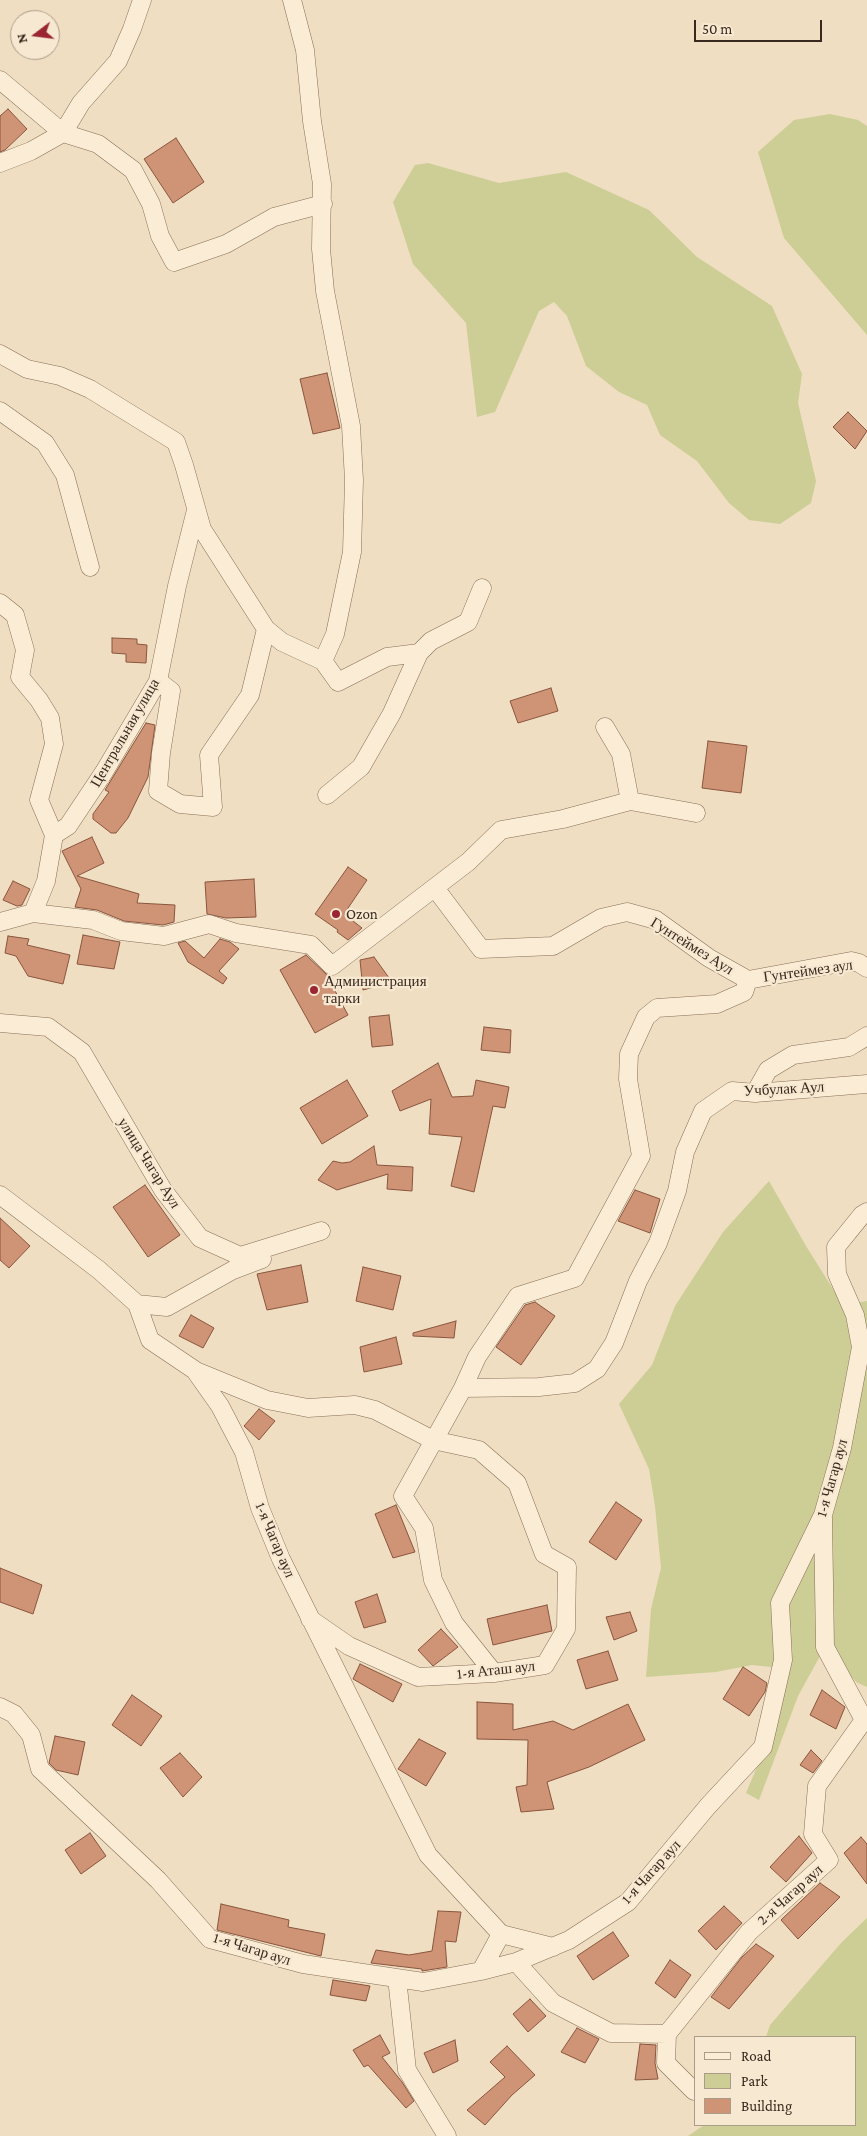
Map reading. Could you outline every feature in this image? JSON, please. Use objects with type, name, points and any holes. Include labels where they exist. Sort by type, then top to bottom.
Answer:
[{"type":"street","points":[[0,164],[31,151],[63,133],[81,103],[118,61],[142,0]]},
{"type":"street","points":[[292,0],[304,50],[312,121],[322,184],[321,249],[325,291],[351,426],[354,480],[352,552],[335,634],[324,661]]},
{"type":"street","points":[[0,80],[63,133],[98,144],[133,170],[151,204],[160,236],[174,262],[226,244],[274,217],[323,204]]},
{"type":"street","points":[[0,354],[26,369],[60,376],[90,388],[176,442],[202,529],[266,629],[282,642],[324,661],[338,682],[387,657],[419,653]]},
{"type":"street","points":[[0,411],[44,443],[65,475],[90,567]]},
{"type":"street","name":"Центральная улица","points":[[54,835],[68,826],[104,772],[158,681],[177,586],[196,510]]},
{"type":"street","points":[[327,795],[361,767],[392,713],[419,653],[431,641],[468,622],[482,588]]},
{"type":"street","points":[[0,603],[14,615],[25,650],[20,677],[39,700],[50,718],[54,744],[39,800],[54,835],[46,881],[33,913]]},
{"type":"street","points":[[158,681],[171,692],[161,753],[158,791],[180,804],[213,807],[209,755],[250,695],[266,629]]},
{"type":"street","points":[[605,727],[621,754],[630,801]]},
{"type":"street","points":[[0,922],[33,913],[93,920],[121,931],[164,936],[208,924],[236,933],[311,945],[332,966],[468,862],[501,830],[563,820],[630,801],[696,813]]},
{"type":"street","name":"Гунтеймез Аул","points":[[435,888],[481,949],[553,946],[601,918],[627,912],[656,920],[709,958],[748,980]]},
{"type":"street","name":"Гунтеймез аул","points":[[748,980],[851,962],[859,963],[867,968]]},
{"type":"street","points":[[494,1673],[454,1623],[432,1580],[424,1528],[403,1496],[463,1388],[477,1357],[518,1296],[575,1278],[641,1156],[628,1070],[629,1054],[646,1017],[657,1008],[717,1004],[744,992],[748,980]]},
{"type":"street","name":"улица Чагар Аул","points":[[0,1023],[48,1027],[82,1052],[163,1190],[200,1238],[240,1256],[320,1231],[274,1255],[233,1270],[167,1307],[137,1304]]},
{"type":"street","points":[[756,1093],[768,1070],[779,1062],[793,1055],[848,1047],[867,1036]]},
{"type":"street","name":"Учбулак Аул","points":[[463,1388],[540,1387],[575,1383],[597,1369],[614,1343],[638,1281],[658,1243],[677,1192],[684,1152],[703,1110],[732,1091],[756,1093],[867,1084]]},
{"type":"street","points":[[0,1196],[99,1270],[137,1304],[150,1340],[196,1371],[267,1400],[308,1408],[355,1405],[376,1410],[433,1440]]},
{"type":"street","name":"1-я Чагар аул","points":[[0,1707],[14,1714],[30,1735],[40,1769],[158,1880],[210,1939],[303,1964],[423,1982],[516,1962],[569,1940],[628,1902],[708,1806],[763,1747],[783,1660],[780,1603],[823,1516],[842,1448],[861,1347],[855,1315],[836,1274],[836,1247],[862,1214],[867,1212]]},
{"type":"street","name":"1-я Чагар аул","points":[[196,1371],[220,1406],[244,1452],[260,1508],[310,1619],[428,1855],[501,1934]]},
{"type":"street","name":"1-я Аташ аул","points":[[310,1619],[349,1646],[418,1677],[494,1673],[545,1665],[566,1629],[567,1567],[544,1554],[517,1483],[479,1450],[433,1440]]},
{"type":"street","name":"2-я Чагар аул","points":[[667,2034],[749,1932],[829,1860],[813,1834],[817,1786],[864,1720],[825,1646],[823,1516]]},
{"type":"street","points":[[481,1971],[501,1934],[552,1947]]},
{"type":"street","points":[[516,1962],[553,2003],[611,2033],[667,2034],[666,2062],[694,2092]]},
{"type":"street","points":[[397,1978],[408,2070],[447,2136]]},
{"type":"green space","points":[[830,114],[858,120],[867,126],[867,335],[784,238],[758,152],[794,120]]},
{"type":"green space","points":[[428,163],[499,183],[566,172],[649,210],[697,257],[772,306],[802,374],[798,403],[816,481],[811,503],[780,524],[749,520],[729,503],[697,461],[660,435],[647,405],[619,392],[586,366],[567,316],[554,302],[539,311],[495,412],[477,417],[466,323],[413,264],[393,202],[415,165]]},
{"type":"green space","points":[[769,1181],[806,1246],[843,1305],[867,1301],[867,1687],[856,1682],[825,1647],[798,1696],[759,1800],[746,1793],[770,1736],[781,1668],[752,1665],[716,1672],[646,1677],[651,1609],[661,1568],[655,1506],[649,1469],[619,1404],[652,1365],[675,1306],[723,1232]]},
{"type":"green space","points":[[867,1918],[867,2136],[688,2136],[703,2126],[857,2126],[857,2036],[766,2036],[770,2025],[842,1942]]},
{"type":"building","points":[[8,109],[27,129],[5,150],[0,152],[0,116]]},
{"type":"building","points":[[176,138],[204,182],[173,203],[144,159]]},
{"type":"building","points":[[327,373],[340,428],[313,434],[300,379]]},
{"type":"building","points":[[848,412],[867,431],[855,449],[833,427]]},
{"type":"building","points":[[112,638],[137,639],[137,644],[147,645],[146,663],[126,662],[126,654],[112,653]]},
{"type":"building","points":[[551,688],[558,711],[518,723],[510,701]]},
{"type":"building","points":[[146,723],[155,725],[148,777],[128,818],[116,833],[111,833],[93,819],[93,814],[109,792],[105,790]]},
{"type":"building","points":[[708,741],[747,746],[741,793],[702,788]]},
{"type":"building","points":[[92,837],[104,863],[77,876],[139,894],[137,903],[175,905],[174,922],[163,925],[124,921],[97,910],[75,907],[81,889],[62,851]]},
{"type":"building","points":[[348,867],[367,880],[344,914],[362,928],[348,940],[337,932],[338,930],[315,914]]},
{"type":"building","points":[[254,879],[256,917],[226,918],[207,914],[205,882]]},
{"type":"building","points":[[13,881],[30,889],[22,905],[17,906],[3,900]]},
{"type":"building","points":[[83,935],[120,942],[114,969],[77,964]]},
{"type":"building","points":[[8,936],[29,939],[27,945],[70,955],[63,984],[28,976],[16,956],[5,953]]},
{"type":"building","points":[[220,939],[230,942],[239,949],[219,971],[227,978],[223,984],[188,962],[178,943],[185,941],[204,958]]},
{"type":"building","points":[[306,955],[326,974],[348,1015],[315,1033],[280,970]]},
{"type":"building","points":[[374,957],[392,982],[363,990],[360,960]]},
{"type":"building","points":[[389,1015],[393,1045],[372,1047],[369,1017]]},
{"type":"building","points":[[484,1027],[511,1030],[510,1053],[481,1050]]},
{"type":"building","points":[[438,1063],[452,1097],[473,1096],[476,1080],[509,1087],[505,1108],[493,1106],[474,1192],[451,1186],[462,1137],[429,1134],[431,1099],[400,1111],[392,1091]]},
{"type":"building","points":[[347,1080],[368,1116],[322,1144],[300,1108]]},
{"type":"building","points":[[374,1146],[377,1165],[413,1167],[412,1191],[387,1189],[388,1174],[337,1190],[318,1180],[333,1161],[350,1162]]},
{"type":"building","points":[[145,1185],[180,1235],[148,1257],[113,1207]]},
{"type":"building","points":[[635,1190],[660,1199],[650,1233],[618,1221]]},
{"type":"building","points":[[0,1218],[30,1246],[9,1268],[0,1260]]},
{"type":"building","points":[[301,1265],[308,1302],[267,1310],[257,1274]]},
{"type":"building","points":[[363,1267],[401,1276],[393,1310],[356,1301]]},
{"type":"building","points":[[535,1302],[555,1316],[521,1365],[496,1347],[525,1305]]},
{"type":"building","points":[[191,1315],[214,1328],[203,1348],[179,1336]]},
{"type":"building","points":[[456,1321],[454,1338],[413,1336],[413,1333]]},
{"type":"building","points":[[396,1337],[402,1364],[364,1372],[360,1347]]},
{"type":"building","points":[[259,1409],[275,1421],[259,1440],[244,1426]]},
{"type":"building","points":[[616,1502],[642,1520],[616,1560],[589,1542]]},
{"type":"building","points":[[396,1505],[415,1552],[393,1558],[375,1514]]},
{"type":"building","points":[[0,1568],[42,1585],[33,1614],[0,1602]]},
{"type":"building","points":[[377,1594],[386,1622],[364,1628],[355,1602]]},
{"type":"building","points":[[547,1605],[552,1631],[493,1645],[487,1619]]},
{"type":"building","points":[[630,1612],[637,1631],[614,1640],[606,1617]]},
{"type":"building","points":[[441,1629],[458,1647],[433,1666],[418,1650]]},
{"type":"building","points":[[608,1651],[618,1680],[586,1689],[577,1660]]},
{"type":"building","points":[[360,1664],[402,1684],[393,1702],[353,1679]]},
{"type":"building","points":[[743,1667],[767,1683],[765,1692],[749,1716],[723,1699]]},
{"type":"building","points":[[822,1690],[845,1707],[836,1729],[810,1715]]},
{"type":"building","points":[[132,1695],[162,1716],[141,1746],[112,1725]]},
{"type":"building","points":[[477,1702],[513,1704],[513,1730],[553,1721],[573,1730],[628,1704],[645,1740],[589,1767],[547,1782],[554,1809],[521,1812],[516,1787],[527,1785],[528,1740],[477,1739]]},
{"type":"building","points":[[55,1736],[85,1742],[78,1775],[56,1770],[49,1763]]},
{"type":"building","points":[[419,1739],[446,1753],[426,1786],[398,1769]]},
{"type":"building","points":[[811,1750],[822,1761],[813,1773],[800,1765]]},
{"type":"building","points":[[180,1753],[202,1777],[183,1797],[160,1768]]},
{"type":"building","points":[[90,1833],[106,1856],[81,1874],[65,1850]]},
{"type":"building","points":[[799,1836],[812,1853],[786,1882],[770,1867]]},
{"type":"building","points":[[861,1837],[867,1844],[867,1884],[844,1853]]},
{"type":"building","points":[[820,1883],[840,1897],[798,1939],[781,1920]]},
{"type":"building","points":[[221,1904],[289,1920],[288,1927],[325,1934],[321,1956],[217,1930]]},
{"type":"building","points":[[724,1906],[742,1923],[716,1950],[698,1931]]},
{"type":"building","points":[[438,1911],[461,1912],[456,1942],[445,1941],[447,1967],[422,1971],[422,1969],[371,1963],[376,1950],[409,1955],[432,1951]]},
{"type":"building","points":[[613,1932],[629,1956],[593,1980],[577,1956]]},
{"type":"building","points":[[756,1944],[774,1956],[729,2009],[711,1997],[742,1957]]},
{"type":"building","points":[[670,1960],[691,1975],[675,1998],[655,1983]]},
{"type":"building","points":[[333,1980],[370,1986],[366,2001],[330,1995]]},
{"type":"building","points":[[530,1999],[546,2016],[528,2032],[513,2014]]},
{"type":"building","points":[[577,2028],[599,2039],[585,2063],[561,2052]]},
{"type":"building","points":[[380,2035],[390,2053],[382,2057],[414,2101],[406,2108],[368,2065],[364,2067],[353,2050]]},
{"type":"building","points":[[455,2040],[458,2061],[433,2073],[424,2053]]},
{"type":"building","points":[[640,2044],[656,2045],[655,2063],[658,2079],[635,2080]]},
{"type":"building","points":[[507,2046],[535,2075],[512,2095],[485,2125],[467,2110],[505,2077],[490,2062]]},
{"type":"place","name":"Ozon","points":[[336,914]]},
{"type":"place","name":"Администрация тарки","points":[[314,990]]}]
